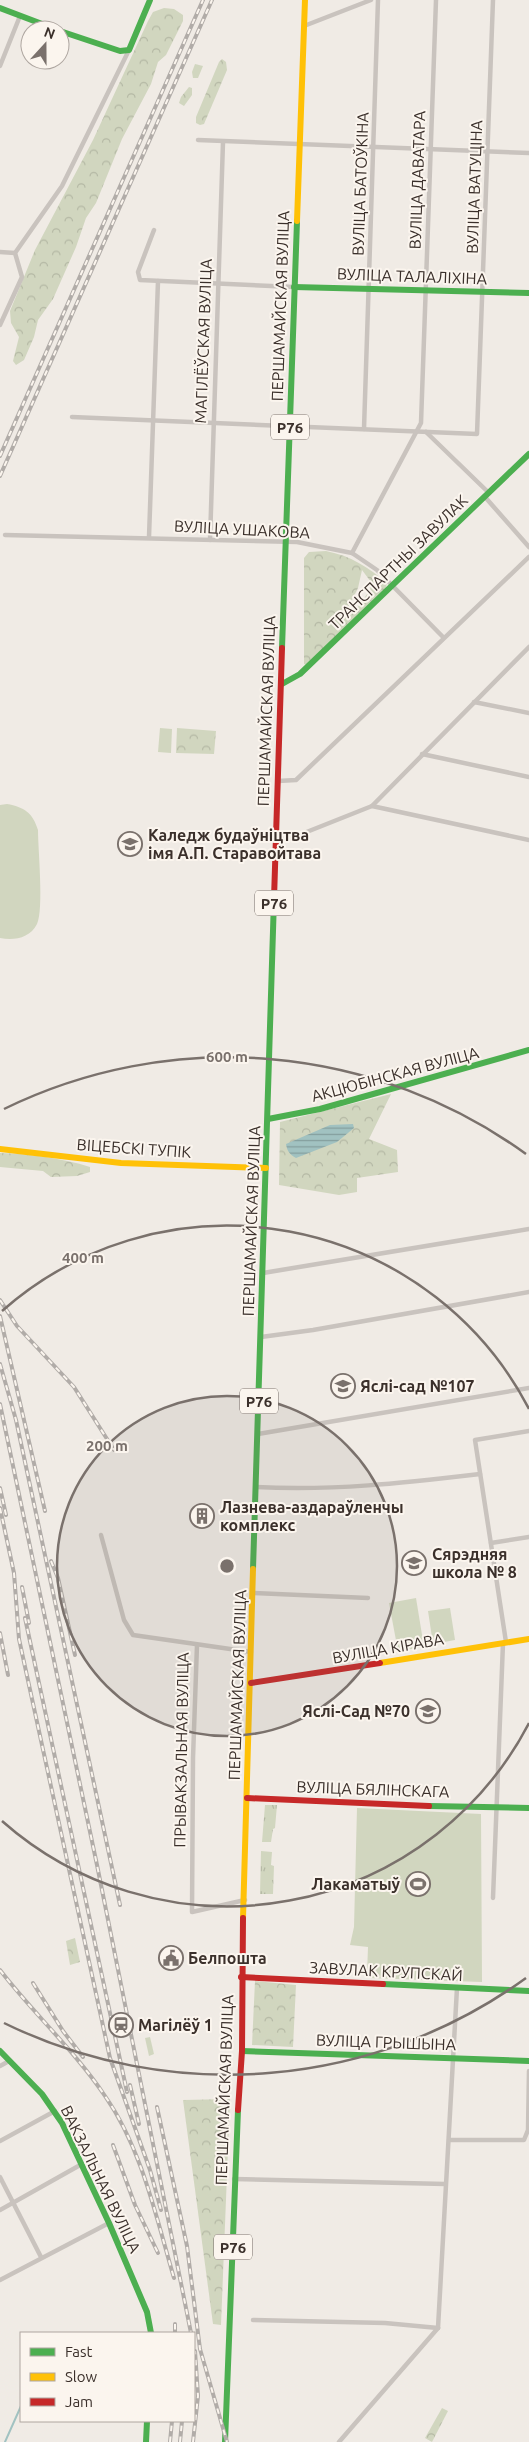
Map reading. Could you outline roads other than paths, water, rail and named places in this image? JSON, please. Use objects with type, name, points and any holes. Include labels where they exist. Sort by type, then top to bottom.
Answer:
[{"type":"main road","points":[[70,34],[120,51],[129,50],[150,0]]},
{"type":"main road","name":"ПЕРШАМАЙСКАЯ ВУЛІЦА","points":[[225,2442],[234,2179],[242,2051],[242,1978],[256,1487],[294,286],[305,0]]},
{"type":"main road","points":[[0,8],[31,20]]},
{"type":"main road","name":"ВУЛІЦА ТАЛАЛІХІНА","points":[[294,286],[529,293]]},
{"type":"main road","name":"ТРАНСПАРТНЫ ЗАВУЛАК","points":[[282,684],[300,674],[394,586],[529,454]]},
{"type":"main road","name":"АКЦЮБІНСКАЯ ВУЛІЦА","points":[[268,1119],[320,1109],[529,1050]]},
{"type":"main road","name":"ВІЦЕБСКІ ТУПІК","points":[[0,1149],[120,1163],[266,1168]]},
{"type":"main road","name":"ВУЛІЦА КІРАВА","points":[[251,1684],[529,1639]]},
{"type":"main road","name":"ВУЛІЦА БЯЛІНСКАГА","points":[[247,1798],[361,1804],[529,1808]]},
{"type":"main road","name":"ЗАВУЛАК КРУПСКАЙ","points":[[242,1978],[529,1990]]},
{"type":"main road","name":"ВАКЗАЛЬНАЯ ВУЛІЦА","points":[[0,2051],[55,2111],[109,2223],[147,2312],[151,2332]]},
{"type":"main road","name":"ВУЛІЦА ГРЫШЫНА","points":[[242,2051],[529,2061]]},
{"type":"main road","points":[[146,2442],[148,2422]]},
{"type":"street","points":[[304,26],[372,0]]},
{"type":"street","name":"ВУЛІЦА БАТОЎКІНА","points":[[364,429],[378,0]]},
{"type":"street","name":"ВУЛІЦА ДАВАТАРА","points":[[352,553],[421,423],[436,0]]},
{"type":"street","name":"ВУЛІЦА ВАТУЦІНА","points":[[72,417],[477,434],[493,0]]},
{"type":"street","points":[[0,66],[20,16]]},
{"type":"street","points":[[15,253],[62,186],[129,50]]},
{"type":"street","points":[[198,140],[529,153]]},
{"type":"street","name":"МАГІЛЁЎСКАЯ ВУЛІЦА","points":[[210,540],[223,142]]},
{"type":"street","points":[[154,230],[138,272],[140,280],[294,286]]},
{"type":"street","points":[[0,252],[15,253]]},
{"type":"street","points":[[0,325],[22,277],[15,253]]},
{"type":"street","points":[[149,537],[155,421],[158,281]]},
{"type":"street","points":[[426,432],[487,495],[529,547]]},
{"type":"street","name":"ВУЛІЦА УШАКОВА","points":[[6,535],[149,537],[286,542],[352,553],[377,570],[443,638]]},
{"type":"street","points":[[278,781],[296,780],[529,557]]},
{"type":"street","points":[[276,840],[289,839],[372,806],[529,647]]},
{"type":"street","points":[[474,702],[529,713]]},
{"type":"street","points":[[422,754],[529,778]]},
{"type":"street","points":[[372,806],[529,840]]},
{"type":"street","points":[[263,1273],[529,1229]]},
{"type":"street","points":[[261,1337],[313,1330],[529,1292]]},
{"type":"street","points":[[258,1434],[529,1388]]},
{"type":"street","points":[[493,1898],[504,1642],[475,1440],[529,1431]]},
{"type":"street","points":[[256,1487],[326,1490],[480,1474]]},
{"type":"street","name":"ПРЫВАКЗАЛЬНАЯ ВУЛІЦА","points":[[101,1535],[124,1620],[133,1635],[197,1645],[193,1758],[192,1912],[245,1900]]},
{"type":"street","points":[[491,1543],[529,1537]]},
{"type":"street","points":[[253,1593],[368,1598]]},
{"type":"street","points":[[197,1645],[251,1652]]},
{"type":"street","points":[[339,2442],[438,2328],[456,1988]]},
{"type":"street","points":[[0,2066],[9,2060]]},
{"type":"street","points":[[449,2140],[524,2140],[528,2130],[529,2071]]},
{"type":"street","points":[[0,2141],[55,2111]]},
{"type":"street","points":[[0,2210],[82,2164]]},
{"type":"street","points":[[0,2177],[41,2257]]},
{"type":"street","points":[[234,2179],[446,2184]]},
{"type":"street","points":[[0,2280],[109,2223]]},
{"type":"street","points":[[253,2320],[385,2323],[438,2328]]},
{"type":"water","points":[[353,1124],[354,1128],[337,1142],[296,1158],[287,1149],[286,1144],[330,1125]]},
{"type":"waterway","points":[[5,2442],[20,2408]]},
{"type":"railway","points":[[0,456],[203,0]]},
{"type":"railway","points":[[0,476],[212,0]]},
{"type":"railway","points":[[0,1300],[17,1326],[74,1387],[114,1450]]},
{"type":"railway","points":[[0,1316],[45,1511]]},
{"type":"railway","points":[[0,1364],[16,1420],[120,1905]]},
{"type":"railway","points":[[0,1404],[97,1865],[191,2332]]},
{"type":"railway","points":[[0,1488],[6,1515]]},
{"type":"railway","points":[[0,1508],[14,1573],[19,1639],[110,2058],[150,2170],[161,2210]]},
{"type":"railway","points":[[51,1561],[58,1578],[75,1655]]},
{"type":"railway","points":[[22,1587],[29,1623]]},
{"type":"railway","points":[[25,1618],[127,2092]]},
{"type":"railway","points":[[0,1633],[8,1675]]},
{"type":"railway","points":[[0,1970],[81,2063],[118,2117],[129,2138],[147,2184],[174,2278]]},
{"type":"railway","points":[[33,1983],[63,2031],[83,2057]]},
{"type":"railway","points":[[130,2085],[139,2124]]},
{"type":"railway","points":[[157,2107],[187,2246],[200,2349],[227,2442]]},
{"type":"railway","points":[[113,2145],[135,2205],[158,2253]]},
{"type":"railway","points":[[175,2324],[175,2332]]},
{"type":"railway","points":[[193,2442],[198,2396],[195,2351]]},
{"type":"railway","points":[[170,2442],[172,2422]]},
{"type":"railway","points":[[180,2442],[182,2422]]},
{"type":"place","name":"Каледж будаўніцтва імя А.П. Старавойтава","points":[[130,844]]},
{"type":"place","name":"Яслі-сад №107","points":[[343,1386]]},
{"type":"place","name":"Лазнева-аздараўленчы комплекс","points":[[202,1516]]},
{"type":"place","name":"Сярэдняя школа № 8","points":[[414,1563]]},
{"type":"place","name":"Яслі-Сад №70","points":[[428,1711]]},
{"type":"place","name":"Лакаматыў","points":[[418,1884]]},
{"type":"place","name":"Белпошта","points":[[171,1958]]},
{"type":"place","name":"Магілёў 1","points":[[121,2025]]}]
